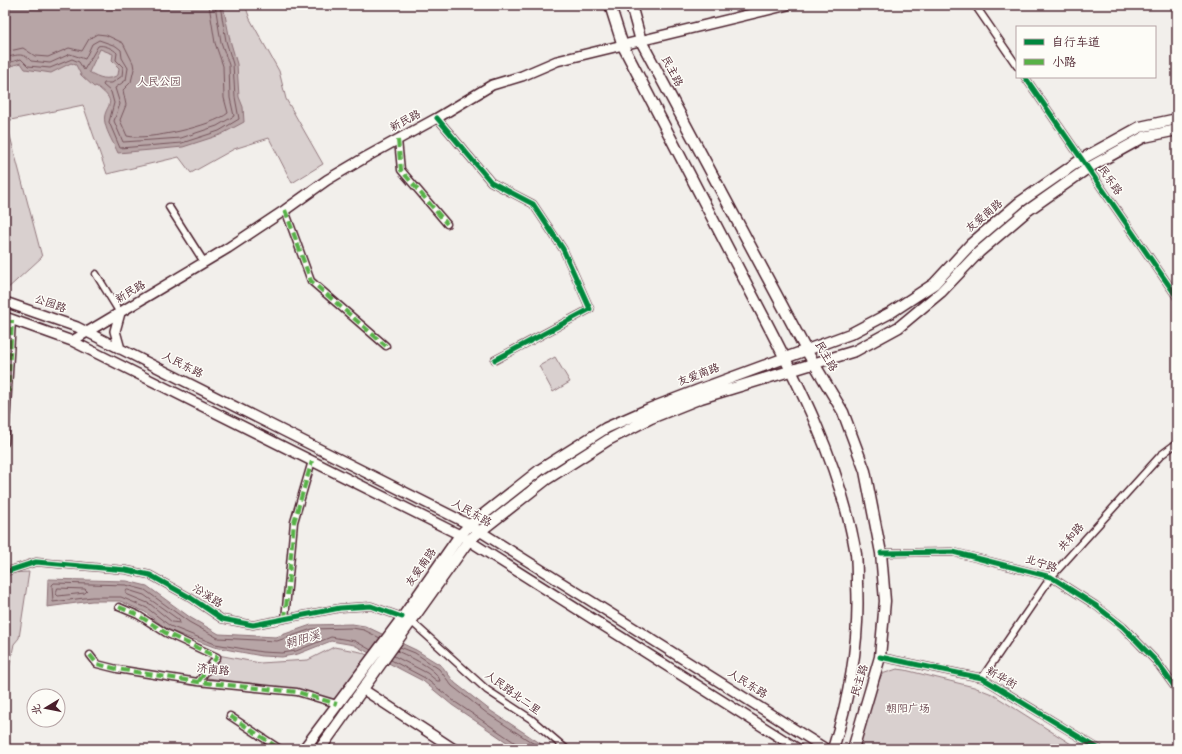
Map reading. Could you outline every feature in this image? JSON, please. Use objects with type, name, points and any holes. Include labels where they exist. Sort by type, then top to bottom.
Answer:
[{"type":"main road","name":"民主路","points":[[610,5],[623,46],[792,371],[820,431],[835,474],[856,555],[858,610],[854,668],[843,716],[833,749]]},
{"type":"main road","name":"民主路","points":[[631,5],[641,41],[806,350],[842,412],[855,441],[865,471],[881,553],[885,601],[880,657],[853,749]]},
{"type":"main road","name":"新民路","points":[[72,341],[204,262],[285,210],[327,180],[438,118],[492,85],[522,76],[557,61],[788,5]]},
{"type":"main road","name":"友爱南路","points":[[304,749],[401,619],[460,535],[470,525],[541,469],[606,428],[649,409],[784,357],[850,334],[890,313],[934,284],[971,244],[1020,202],[1082,159],[1140,127],[1177,118]]},
{"type":"main road","name":"友爱南路","points":[[320,749],[410,625],[469,540],[547,479],[614,436],[651,418],[701,398],[815,365],[855,351],[899,327],[941,292],[979,252],[1021,216],[1088,168],[1144,137],[1177,130]]},
{"type":"main road","name":"公园路","points":[[5,302],[87,332]]},
{"type":"main road","points":[[120,313],[115,332],[120,349]]},
{"type":"main road","points":[[9,319],[72,341],[460,535],[798,749]]},
{"type":"main road","name":"人民东路","points":[[87,332],[470,525],[826,749]]},
{"type":"main road","points":[[367,685],[454,749]]},
{"type":"street","points":[[975,5],[1016,65]]},
{"type":"street","name":"民乐路","points":[[1026,78],[1177,297]]},
{"type":"street","points":[[438,118],[491,182],[533,204],[563,249],[590,308],[495,360]]},
{"type":"street","points":[[398,140],[401,170],[447,224]]},
{"type":"street","points":[[169,207],[204,262]]},
{"type":"street","points":[[285,210],[311,281],[386,346]]},
{"type":"street","points":[[96,274],[120,313]]},
{"type":"street","points":[[5,444],[9,319]]},
{"type":"street","name":"共和路","points":[[982,678],[1051,577],[1161,455],[1177,443]]},
{"type":"street","points":[[284,619],[294,522],[312,461]]},
{"type":"street","name":"北宁路","points":[[881,553],[953,552],[1051,577],[1095,605],[1123,627],[1156,661],[1177,690]]},
{"type":"street","name":"沿溪路","points":[[5,572],[36,562],[126,570],[150,575],[191,598],[222,619],[253,625],[340,608],[371,606],[401,619]]},
{"type":"street","points":[[119,607],[138,615],[166,633],[217,657],[198,682]]},
{"type":"street","name":"人民路北二里","points":[[410,625],[487,690],[531,720],[566,749]]},
{"type":"street","name":"济南路","points":[[90,655],[97,664],[198,682],[297,692],[337,704]]},
{"type":"street","name":"新华街","points":[[880,657],[982,678],[1099,749]]},
{"type":"street","points":[[230,716],[280,749]]},
{"type":"green space","name":"人民公园","points":[[5,5],[245,5],[250,19],[279,71],[286,99],[323,164],[292,183],[269,138],[234,149],[191,173],[179,157],[107,174],[83,105],[6,121],[42,257],[5,291]]},
{"type":"green space","points":[[555,357],[570,382],[553,392],[539,366]]},
{"type":"green space","points":[[29,572],[19,638],[14,644],[5,688],[5,573]]},
{"type":"green space","points":[[334,647],[361,652],[369,656],[336,700],[296,689],[199,677],[218,655],[260,663],[308,660]]},
{"type":"green space","name":"朝阳广场","points":[[897,669],[974,687],[992,694],[1079,749],[857,749],[872,694],[882,674]]},
{"type":"water","points":[[5,5],[223,5],[230,40],[237,64],[239,97],[243,107],[244,122],[220,135],[183,147],[118,153],[105,123],[106,112],[110,101],[104,92],[96,86],[94,87],[81,75],[76,65],[71,63],[51,73],[25,69],[21,63],[7,67],[9,72],[5,75]],"holes":[[[100,49],[113,54],[112,61],[119,68],[118,75],[110,78],[104,78],[89,72]]]},
{"type":"water","name":"朝阳溪","points":[[48,579],[127,581],[147,586],[191,618],[219,634],[276,637],[311,625],[352,624],[365,626],[416,650],[442,666],[455,683],[491,711],[549,749],[517,749],[452,705],[423,681],[354,645],[331,641],[298,654],[282,657],[262,656],[214,647],[168,630],[145,612],[120,601],[92,601],[47,607]]},
{"type":"marked path","points":[[398,140],[401,170],[447,224]]},
{"type":"marked path","points":[[285,210],[311,281],[386,346]]},
{"type":"marked path","points":[[5,443],[12,320]]},
{"type":"marked path","points":[[285,619],[294,522],[312,461]]},
{"type":"marked path","points":[[119,607],[138,615],[166,633],[217,657],[198,682]]},
{"type":"marked path","points":[[90,655],[97,664],[117,669],[198,682],[297,692],[337,704]]},
{"type":"marked path","points":[[230,716],[280,749]]},
{"type":"cycle path","points":[[1026,78],[1177,297]]},
{"type":"cycle path","points":[[437,118],[491,182],[533,204],[563,249],[590,309],[495,360]]},
{"type":"cycle path","points":[[881,553],[953,552],[1051,577],[1095,605],[1123,627],[1156,661],[1177,690]]},
{"type":"cycle path","points":[[5,572],[36,562],[126,570],[150,575],[191,598],[222,619],[253,625],[340,608],[371,606],[402,617]]},
{"type":"cycle path","points":[[880,657],[982,678],[1099,749]]}]
